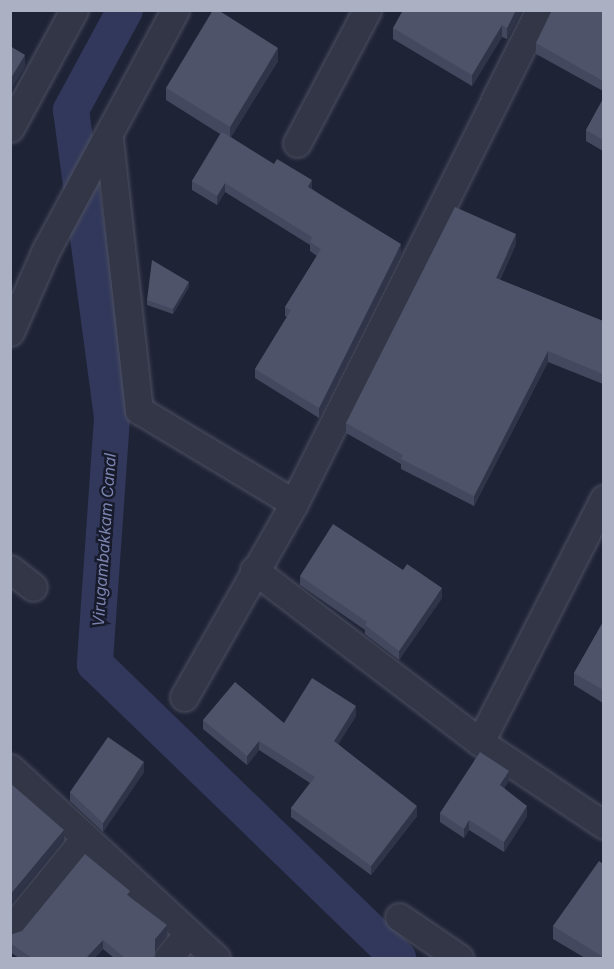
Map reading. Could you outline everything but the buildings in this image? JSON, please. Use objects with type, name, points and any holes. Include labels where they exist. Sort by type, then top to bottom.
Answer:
[{"type":"street","points":[[10,128],[74,10]]},
{"type":"street","points":[[12,328],[46,250],[109,139],[175,10]]},
{"type":"street","points":[[297,143],[367,10]]},
{"type":"street","points":[[184,697],[294,503],[540,10]]},
{"type":"street","points":[[109,139],[139,410],[294,503]]},
{"type":"street","points":[[480,742],[603,499]]},
{"type":"street","points":[[10,569],[33,588]]},
{"type":"street","points":[[254,570],[480,742],[603,825]]},
{"type":"street","points":[[10,768],[216,958]]},
{"type":"street","points":[[10,930],[85,838]]},
{"type":"street","points":[[399,917],[459,958]]},
{"type":"street","points":[[168,958],[188,933]]},
{"type":"waterway","name":"Virugambakkam Canal","points":[[125,10],[71,110],[112,418],[95,664],[398,958]]}]
